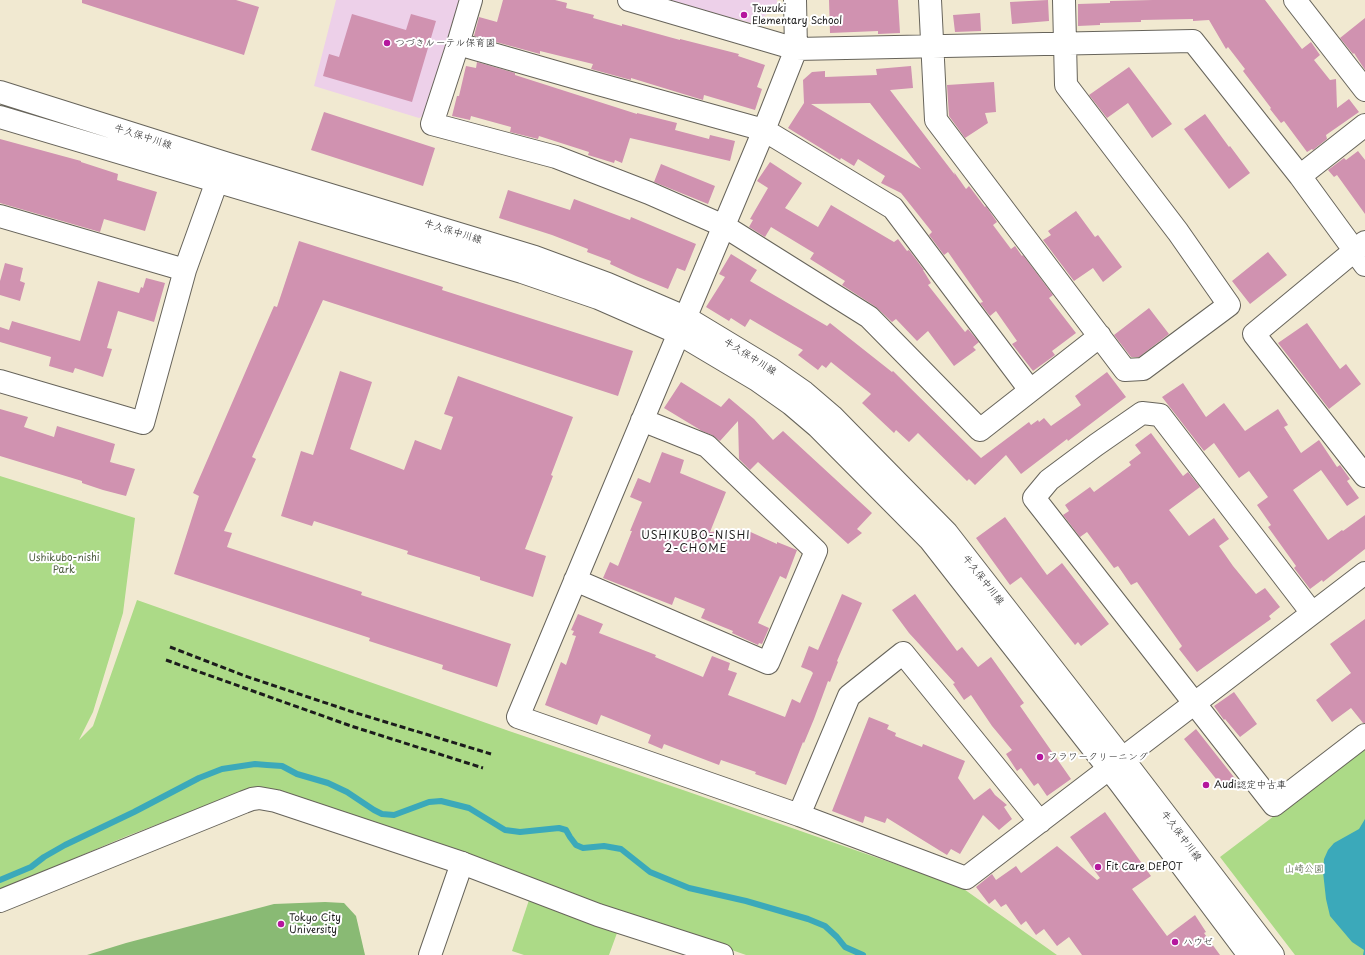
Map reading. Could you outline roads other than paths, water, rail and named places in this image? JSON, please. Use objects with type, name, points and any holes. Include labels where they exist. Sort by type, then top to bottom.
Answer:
[{"type":"street","points":[[470,0],[458,44],[432,124],[556,157],[649,193],[724,226],[869,317],[980,430],[1100,336]]},
{"type":"street","points":[[629,0],[796,49],[1193,41],[1361,252],[1254,334],[1365,476]]},
{"type":"street","points":[[795,0],[796,49],[764,130],[518,717],[799,815],[966,878],[1365,573]]},
{"type":"street","points":[[930,0],[936,120],[1125,370],[1143,369],[1230,305],[1178,232],[1066,85],[1064,0]]},
{"type":"street","points":[[1295,0],[1365,90]]},
{"type":"street","points":[[458,44],[764,130],[893,208],[1030,390]]},
{"type":"street","name":"牛久保中川線","points":[[0,92],[225,163],[535,257],[608,284],[682,325],[791,404],[818,427],[930,540],[1272,955]]},
{"type":"street","name":"牛久保中川線","points":[[0,117],[522,272],[682,325]]},
{"type":"street","points":[[1300,176],[1365,126]]},
{"type":"street","points":[[0,381],[143,423],[186,270],[217,181]]},
{"type":"street","points":[[0,216],[186,270]]},
{"type":"street","points":[[1312,613],[1160,415],[1142,413],[1049,480],[1034,498],[1274,805],[1365,735]]},
{"type":"street","points":[[575,580],[768,663],[816,551],[707,446],[642,420]]},
{"type":"street","points":[[799,815],[849,696],[903,653],[1040,822]]},
{"type":"street","name":"牛久保中川線","points":[[1116,764],[1249,955]]},
{"type":"street","points":[[0,901],[244,802],[260,798],[276,801],[462,863],[598,914],[722,955]]},
{"type":"street","points":[[430,955],[462,863]]},
{"type":"water","points":[[1365,819],[1365,955],[1363,955],[1364,950],[1352,942],[1330,916],[1326,899],[1323,872],[1324,859],[1328,850],[1334,843],[1359,829]]},
{"type":"waterway","points":[[0,880],[31,867],[44,857],[65,845],[134,812],[199,778],[222,769],[255,764],[282,766],[297,774],[328,783],[347,792],[382,814],[394,815],[429,802],[441,801],[469,808],[505,830],[520,832],[559,828],[566,830],[576,845],[583,848],[604,846],[621,849],[650,872],[689,888],[746,901],[808,919],[825,926],[845,947],[863,955]]},
{"type":"railway","points":[[170,647],[245,676],[353,712],[491,754]]},
{"type":"railway","points":[[166,660],[351,726],[483,768]]},
{"type":"place","name":"Tsuzuki Elementary School","points":[[744,15]]},
{"type":"place","name":"つづきルーテル保育園","points":[[387,43]]},
{"type":"place","name":"フラワークリーニング","points":[[1040,757]]},
{"type":"place","name":"Audi認定中古車","points":[[1206,785]]},
{"type":"place","name":"Fit Care DEPOT","points":[[1098,867]]},
{"type":"place","name":"Tokyo City University","points":[[281,924]]},
{"type":"place","name":"ハウゼ","points":[[1175,942]]},
{"type":"district","name":"USHIKUBO-NISHI 2-CHOME","points":[[696,542]]},
{"type":"park label","name":"Ushikubo-nishi Park","points":[[64,564]]},
{"type":"park label","name":"山崎公園","points":[[1304,869]]}]
